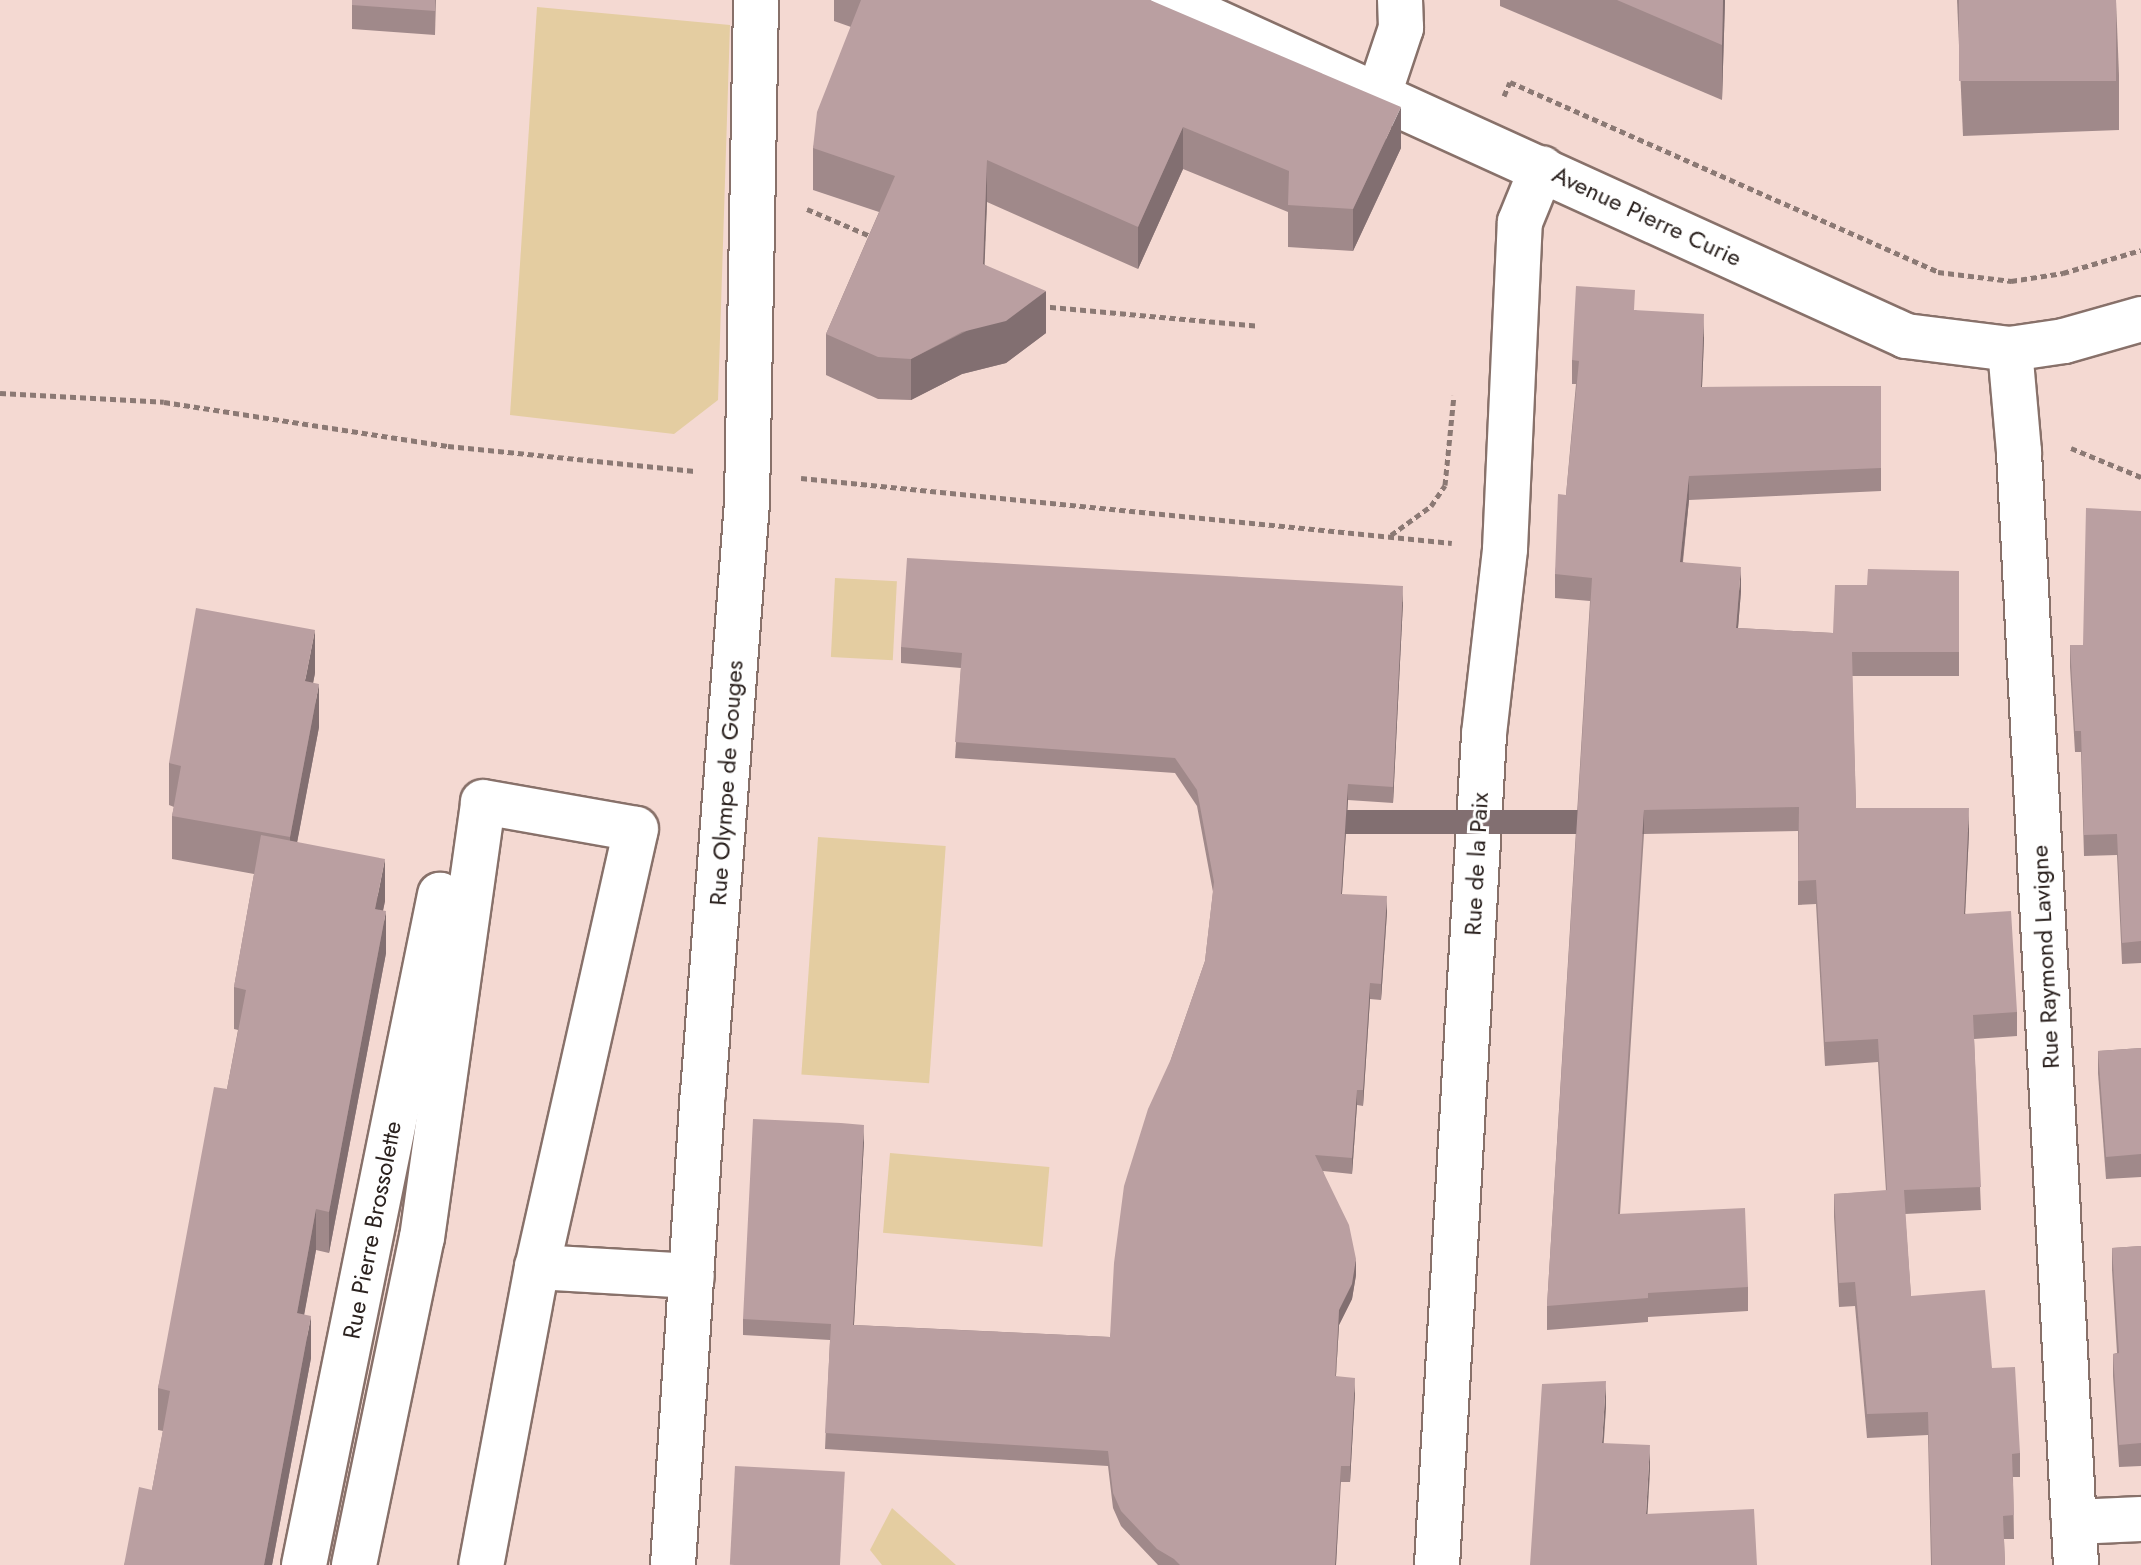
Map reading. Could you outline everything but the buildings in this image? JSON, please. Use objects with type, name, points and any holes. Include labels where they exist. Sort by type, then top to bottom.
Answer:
[{"type":"street","name":"Rue Olympe de Gouges","points":[[673,1565],[747,502],[756,0]]},
{"type":"street","name":"Avenue Pierre Curie","points":[[1168,0],[1906,336],[2010,349],[2064,341],[2141,319]]},
{"type":"street","points":[[1379,94],[1401,28],[1400,0]]},
{"type":"street","name":"Rue de la Paix","points":[[1437,1565],[1484,734],[1505,549],[1520,222],[1542,168]]},
{"type":"street","name":"Rue Raymond Lavigne","points":[[2010,349],[2019,452],[2076,1565]]},
{"type":"street","points":[[354,1565],[422,1238],[483,802],[636,829],[537,1267],[481,1565]]},
{"type":"street","name":"Rue Pierre Brossolette","points":[[304,1565],[440,895]]},
{"type":"street","points":[[537,1267],[692,1276]]},
{"type":"street","points":[[2074,1522],[2141,1519]]},
{"type":"path","points":[[753,187],[883,241]]},
{"type":"path","points":[[1028,301],[1042,307],[1258,326]]},
{"type":"path","points":[[2019,452],[2060,444],[2141,477]]},
{"type":"shaded area","points":[[537,7],[730,25],[718,400],[674,434],[510,415]]},
{"type":"shaded area","points":[[835,578],[897,581],[893,660],[831,657]]},
{"type":"shaded area","points":[[818,837],[946,846],[929,1083],[801,1074]]},
{"type":"shaded area","points":[[890,1153],[1049,1167],[1042,1247],[883,1233]]},
{"type":"shaded area","points":[[892,1508],[956,1565],[882,1565],[870,1550]]}]
